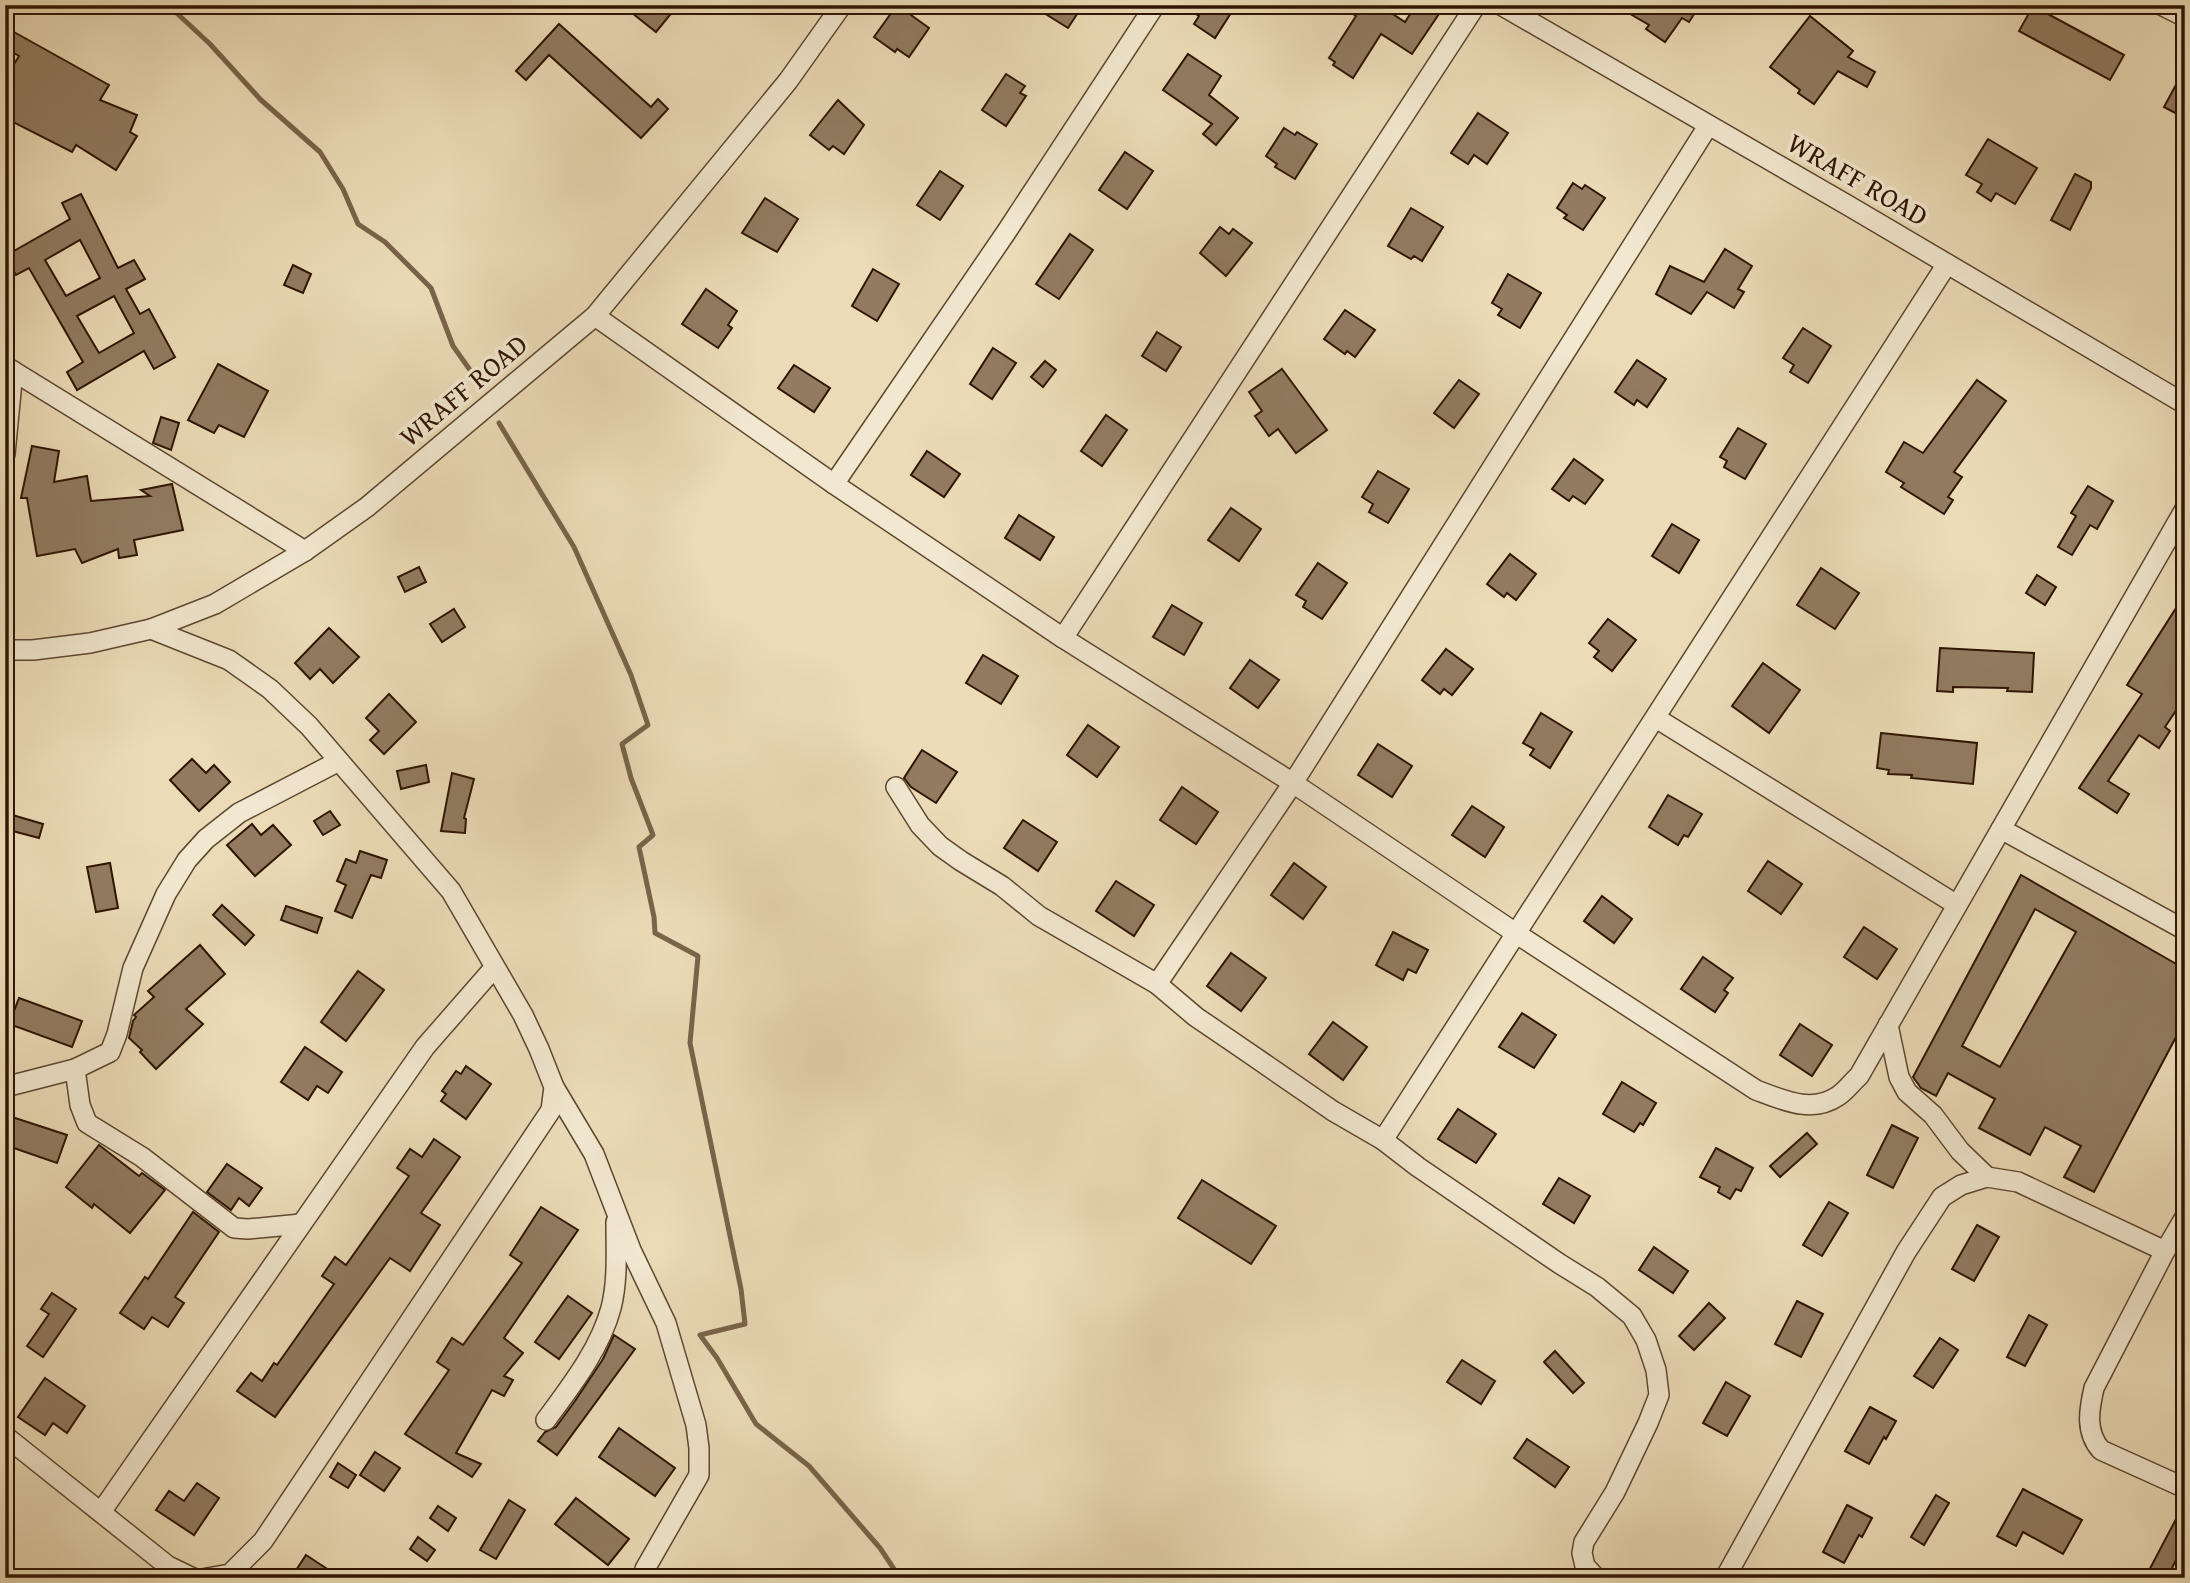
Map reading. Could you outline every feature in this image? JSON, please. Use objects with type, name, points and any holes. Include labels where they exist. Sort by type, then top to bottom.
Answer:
[{"type":"street","name":"WRAFF ROAD","points":[[5,650],[33,650],[90,643],[151,629],[215,604],[305,551],[368,507],[595,316],[788,81],[842,5]]},
{"type":"street","points":[[834,484],[1007,231],[1155,5]]},
{"type":"street","points":[[1063,638],[1476,5]]},
{"type":"street","name":"WRAFF ROAD","points":[[1501,5],[2185,404]]},
{"type":"street","points":[[2161,5],[2185,17]]},
{"type":"street","points":[[1157,984],[1293,783],[1708,126]]},
{"type":"street","points":[[1383,1139],[1947,264]]},
{"type":"street","points":[[595,316],[834,484],[1063,638],[1293,783],[1756,1090],[1796,1105],[1819,1104],[1838,1097],[1859,1076],[2185,509]]},
{"type":"street","points":[[5,454],[9,368],[305,551]]},
{"type":"street","points":[[151,629],[229,660],[260,682],[309,726],[451,891],[523,1015],[554,1087],[594,1154],[631,1250],[666,1323],[696,1425],[699,1475],[645,1569],[645,1578]]},
{"type":"street","points":[[1656,718],[1957,905]]},
{"type":"street","points":[[5,1087],[75,1069],[110,1052],[133,968],[166,894],[187,860],[206,839],[239,813],[339,761]]},
{"type":"street","points":[[896,787],[920,825],[940,846],[1002,886],[1039,916],[1157,984],[1196,1017],[1333,1111],[1383,1139],[1418,1167],[1606,1294],[1632,1316],[1646,1340],[1656,1370],[1659,1395],[1615,1492],[1584,1542],[1582,1553],[1585,1566],[1596,1578]]},
{"type":"street","points":[[2001,829],[2185,930]]},
{"type":"street","points":[[100,1512],[425,1047],[494,968]]},
{"type":"street","points":[[1888,1025],[1899,1077],[1907,1092],[1933,1115],[1960,1151],[1987,1177]]},
{"type":"street","points":[[75,1069],[80,1105],[87,1124],[142,1157],[234,1228],[301,1224]]},
{"type":"street","points":[[207,1578],[230,1574],[263,1541],[551,1110],[554,1087]]},
{"type":"street","points":[[1954,1189],[1960,1151]]},
{"type":"street","points":[[1725,1578],[1906,1252],[1942,1197],[1954,1189],[1987,1177],[2018,1182],[2165,1251]]},
{"type":"street","points":[[547,1420],[595,1345],[611,1308],[616,1273],[616,1211]]},
{"type":"street","points":[[2185,1216],[2094,1388],[2089,1409],[2092,1440],[2101,1450],[2185,1488]]},
{"type":"street","points":[[5,1436],[168,1566],[193,1578]]},
{"type":"building","points":[[622,5],[678,5],[656,32]]},
{"type":"building","points":[[897,5],[929,28],[909,57],[897,49],[895,52],[874,37]]},
{"type":"building","points":[[1031,5],[1083,5],[1068,28]]},
{"type":"building","points":[[1181,5],[1236,5],[1215,38],[1194,24],[1199,16]]},
{"type":"building","points":[[1339,5],[1379,5],[1405,22],[1416,5],[1445,5],[1412,54],[1381,34],[1353,78],[1333,65],[1335,62],[1329,58],[1356,16]]},
{"type":"building","points":[[1615,5],[1700,5],[1689,22],[1682,18],[1665,42],[1646,29],[1649,25]]},
{"type":"building","points":[[2033,6],[2124,55],[2110,80],[2019,31]]},
{"type":"building","points":[[1810,16],[1853,51],[1848,57],[1875,72],[1867,87],[1838,71],[1814,104],[1770,67]]},
{"type":"building","points":[[559,24],[651,107],[658,99],[668,109],[641,138],[549,55],[526,80],[516,71]]},
{"type":"building","points":[[5,27],[109,85],[100,100],[137,115],[130,132],[137,136],[116,170],[76,145],[72,152],[5,118],[5,79],[19,56],[5,48]]},
{"type":"building","points":[[1188,54],[1221,76],[1209,95],[1238,118],[1216,145],[1203,134],[1212,124],[1163,90]]},
{"type":"building","points":[[2185,68],[2185,118],[2164,107]]},
{"type":"building","points":[[1006,74],[1025,86],[1020,93],[1026,96],[1006,126],[982,110]]},
{"type":"building","points":[[838,100],[864,125],[844,154],[833,146],[829,150],[810,135]]},
{"type":"building","points":[[1478,113],[1508,133],[1487,164],[1474,155],[1468,164],[1451,153]]},
{"type":"building","points":[[1284,128],[1317,144],[1295,179],[1275,167],[1277,164],[1266,156]]},
{"type":"building","points":[[1988,139],[2037,168],[2015,204],[1996,193],[1991,201],[1977,192],[1982,184],[1966,175]]},
{"type":"building","points":[[1125,152],[1153,171],[1127,209],[1099,190]]},
{"type":"building","points":[[940,171],[963,186],[940,220],[917,205]]},
{"type":"building","points":[[2075,174],[2091,182],[2091,188],[2070,230],[2051,220]]},
{"type":"building","points":[[1573,183],[1582,189],[1585,185],[1605,198],[1583,230],[1564,218],[1567,215],[1557,208]]},
{"type":"building","points":[[81,194],[118,268],[134,260],[145,279],[126,289],[140,314],[149,309],[175,357],[154,369],[144,351],[77,390],[67,372],[83,362],[29,268],[16,275],[5,256],[70,219],[62,203]],"holes":[[[80,240],[100,278],[66,296],[45,260]],[[114,296],[134,333],[99,353],[77,316]]]},
{"type":"building","points":[[765,198],[798,219],[777,252],[742,233]]},
{"type":"building","points":[[1411,208],[1443,227],[1422,261],[1414,256],[1411,259],[1388,246]]},
{"type":"building","points":[[1220,227],[1229,234],[1233,229],[1252,243],[1226,276],[1200,253]]},
{"type":"building","points":[[1070,234],[1093,250],[1059,299],[1036,284]]},
{"type":"building","points":[[1725,249],[1752,266],[1738,289],[1744,292],[1734,308],[1707,292],[1691,314],[1656,294],[1670,266],[1704,282]]},
{"type":"building","points":[[293,265],[311,274],[303,293],[284,285]]},
{"type":"building","points":[[873,269],[899,284],[877,321],[852,306]]},
{"type":"building","points":[[1508,274],[1541,293],[1520,328],[1498,315],[1502,309],[1492,303]]},
{"type":"building","points":[[706,289],[737,311],[728,325],[732,328],[718,348],[682,324]]},
{"type":"building","points":[[1345,310],[1375,330],[1355,357],[1347,351],[1345,354],[1324,339]]},
{"type":"building","points":[[1803,328],[1831,346],[1808,383],[1790,372],[1794,365],[1783,358]]},
{"type":"building","points":[[1157,332],[1181,347],[1166,371],[1142,356]]},
{"type":"building","points":[[993,348],[1016,363],[992,399],[970,384]]},
{"type":"building","points":[[1637,360],[1666,379],[1647,407],[1637,400],[1634,405],[1615,392]]},
{"type":"building","points":[[1045,361],[1056,370],[1043,387],[1031,377]]},
{"type":"building","points":[[218,364],[268,391],[244,437],[219,425],[214,433],[188,420]]},
{"type":"building","points":[[794,365],[830,388],[814,412],[778,388]]},
{"type":"building","points":[[1282,369],[1327,430],[1296,453],[1278,429],[1269,436],[1255,416],[1262,411],[1249,392]]},
{"type":"building","points":[[1459,380],[1479,394],[1454,428],[1434,413]]},
{"type":"building","points":[[1977,380],[2006,401],[1954,472],[1962,477],[1948,497],[1953,500],[1944,514],[1901,487],[1904,483],[1886,472],[1904,442],[1923,453]]},
{"type":"building","points":[[1106,415],[1127,430],[1102,466],[1081,451]]},
{"type":"building","points":[[161,417],[179,423],[171,450],[153,443]]},
{"type":"building","points":[[1738,428],[1766,444],[1745,479],[1724,467],[1727,461],[1720,457]]},
{"type":"building","points":[[32,446],[59,451],[54,482],[87,476],[91,501],[150,496],[141,490],[172,484],[183,530],[134,540],[137,555],[119,558],[118,549],[82,563],[75,549],[37,556],[27,498],[21,498]]},
{"type":"building","points":[[927,451],[960,474],[944,497],[911,475]]},
{"type":"building","points":[[1574,459],[1603,480],[1585,504],[1573,496],[1569,501],[1552,489]]},
{"type":"building","points":[[1378,471],[1409,489],[1388,523],[1369,512],[1373,504],[1362,497]]},
{"type":"building","points":[[2088,486],[2113,501],[2097,529],[2090,525],[2072,555],[2058,547],[2076,516],[2071,513]]},
{"type":"building","points":[[1231,508],[1261,529],[1239,561],[1208,540]]},
{"type":"building","points":[[1019,515],[1054,537],[1040,560],[1005,538]]},
{"type":"building","points":[[1672,524],[1699,540],[1679,573],[1652,556]]},
{"type":"building","points":[[1510,554],[1536,574],[1516,600],[1507,593],[1504,597],[1487,584]]},
{"type":"building","points":[[1318,563],[1347,583],[1322,619],[1303,607],[1306,601],[1296,595]]},
{"type":"building","points":[[419,567],[426,582],[405,592],[398,577]]},
{"type":"building","points":[[1821,568],[1859,593],[1835,629],[1797,605]]},
{"type":"building","points":[[2037,575],[2056,587],[2045,605],[2026,593]]},
{"type":"building","points":[[2185,594],[2185,697],[2165,727],[2170,731],[2159,748],[2139,735],[2108,781],[2129,794],[2117,813],[2079,788],[2142,694],[2127,685]]},
{"type":"building","points":[[1172,605],[1202,623],[1184,655],[1153,637]]},
{"type":"building","points":[[454,609],[465,627],[442,642],[430,624]]},
{"type":"building","points":[[1608,619],[1636,640],[1612,671],[1594,657],[1599,651],[1589,643]]},
{"type":"building","points":[[329,628],[359,657],[333,683],[320,669],[310,679],[295,663]]},
{"type":"building","points":[[1940,648],[2034,653],[2032,692],[2007,691],[2008,688],[1953,687],[1953,692],[1937,691]]},
{"type":"building","points":[[1446,649],[1473,669],[1452,695],[1444,689],[1440,694],[1422,680]]},
{"type":"building","points":[[983,655],[1018,676],[1001,704],[966,683]]},
{"type":"building","points":[[1250,660],[1279,680],[1258,708],[1230,688]]},
{"type":"building","points":[[1763,663],[1800,690],[1769,733],[1732,706]]},
{"type":"building","points":[[389,694],[416,722],[384,754],[370,740],[379,731],[366,718]]},
{"type":"building","points":[[1541,713],[1572,732],[1550,768],[1530,755],[1534,749],[1523,743]]},
{"type":"building","points":[[1088,725],[1119,747],[1097,777],[1067,755]]},
{"type":"building","points":[[1881,733],[1977,743],[1973,784],[1911,778],[1912,775],[1888,774],[1889,770],[1877,768]]},
{"type":"building","points":[[1378,744],[1412,766],[1392,797],[1358,775]]},
{"type":"building","points":[[922,750],[957,772],[936,803],[911,787],[904,778]]},
{"type":"building","points":[[192,759],[206,773],[214,765],[230,782],[199,811],[170,780]]},
{"type":"building","points":[[426,765],[429,782],[401,789],[397,771]]},
{"type":"building","points":[[452,773],[474,779],[464,818],[465,833],[441,831]]},
{"type":"building","points":[[1182,787],[1218,812],[1196,844],[1160,820]]},
{"type":"building","points":[[1668,795],[1702,814],[1688,837],[1684,835],[1678,845],[1649,827]]},
{"type":"building","points":[[1472,806],[1504,827],[1485,857],[1452,835]]},
{"type":"building","points":[[330,811],[340,825],[323,835],[314,821]]},
{"type":"building","points":[[9,814],[43,824],[39,838],[5,829]]},
{"type":"building","points":[[1023,820],[1057,842],[1038,871],[1004,848]]},
{"type":"building","points":[[252,824],[261,835],[273,825],[291,845],[255,876],[227,845]]},
{"type":"building","points":[[360,851],[387,860],[381,878],[371,875],[352,918],[335,911],[346,885],[337,881],[346,859],[356,863]]},
{"type":"building","points":[[1768,861],[1802,884],[1781,914],[1748,891]]},
{"type":"building","points":[[110,863],[118,908],[96,912],[87,867]]},
{"type":"building","points":[[1294,863],[1326,887],[1303,919],[1271,895]]},
{"type":"building","points":[[2021,875],[2185,969],[2185,1020],[2094,1192],[2064,1177],[2081,1146],[2045,1127],[2030,1155],[1979,1128],[1995,1099],[1948,1073],[1936,1096],[1921,1088],[1913,1077]],"holes":[[[2035,909],[2076,932],[2000,1067],[1962,1046]]]},
{"type":"building","points":[[1116,881],[1154,905],[1134,936],[1096,911]]},
{"type":"building","points":[[1602,896],[1632,919],[1614,943],[1584,921]]},
{"type":"building","points":[[222,905],[254,935],[245,945],[213,915]]},
{"type":"building","points":[[286,906],[322,918],[317,933],[281,920]]},
{"type":"building","points":[[1864,927],[1897,949],[1877,979],[1844,957]]},
{"type":"building","points":[[1393,932],[1428,950],[1416,973],[1408,969],[1403,980],[1376,965]]},
{"type":"building","points":[[200,945],[225,974],[186,1009],[203,1024],[156,1069],[129,1038],[136,1017],[134,1015],[154,997],[148,991]]},
{"type":"building","points":[[1231,953],[1266,978],[1241,1011],[1207,986]]},
{"type":"building","points":[[1703,957],[1733,978],[1724,990],[1728,993],[1715,1012],[1681,989]]},
{"type":"building","points":[[358,971],[384,990],[346,1041],[321,1022]]},
{"type":"building","points":[[19,998],[82,1021],[72,1047],[9,1024]]},
{"type":"building","points":[[1522,1013],[1556,1035],[1534,1068],[1499,1047]]},
{"type":"building","points":[[1333,1022],[1367,1047],[1343,1080],[1309,1054]]},
{"type":"building","points":[[1800,1024],[1832,1045],[1812,1076],[1780,1055]]},
{"type":"building","points":[[305,1047],[342,1072],[328,1093],[317,1086],[308,1100],[281,1082]]},
{"type":"building","points":[[466,1066],[491,1084],[466,1119],[441,1101],[446,1094],[442,1091],[456,1071],[461,1074]]},
{"type":"building","points":[[1622,1082],[1656,1103],[1643,1125],[1640,1123],[1634,1132],[1603,1114]]},
{"type":"building","points":[[1458,1109],[1496,1134],[1476,1163],[1438,1139]]},
{"type":"building","points":[[12,1117],[67,1135],[57,1163],[5,1145]]},
{"type":"building","points":[[1892,1125],[1918,1138],[1893,1188],[1867,1175]]},
{"type":"building","points":[[1807,1133],[1817,1144],[1780,1177],[1770,1166]]},
{"type":"building","points":[[434,1139],[460,1157],[421,1213],[440,1225],[410,1271],[390,1258],[275,1417],[237,1391],[251,1373],[262,1381],[274,1363],[277,1365],[334,1284],[322,1276],[335,1257],[346,1265],[409,1176],[397,1168],[410,1149],[422,1157]]},
{"type":"building","points":[[99,1145],[139,1176],[142,1173],[165,1190],[130,1233],[94,1204],[92,1208],[66,1187]]},
{"type":"building","points":[[1716,1148],[1753,1168],[1741,1191],[1736,1189],[1730,1199],[1718,1192],[1720,1187],[1700,1177]]},
{"type":"building","points":[[227,1164],[262,1188],[249,1206],[239,1198],[231,1210],[207,1192]]},
{"type":"building","points":[[1559,1178],[1590,1196],[1574,1223],[1543,1204]]},
{"type":"building","points":[[1202,1180],[1276,1226],[1251,1264],[1178,1218]]},
{"type":"building","points":[[1829,1202],[1848,1213],[1822,1256],[1803,1245]]},
{"type":"building","points":[[541,1207],[578,1230],[504,1338],[523,1353],[504,1376],[513,1380],[504,1396],[492,1390],[456,1453],[481,1464],[472,1477],[405,1434],[449,1370],[437,1362],[452,1338],[463,1345],[522,1263],[510,1255]]},
{"type":"building","points":[[193,1212],[219,1232],[175,1297],[184,1303],[168,1327],[152,1317],[144,1329],[120,1313],[145,1277],[148,1279]]},
{"type":"building","points":[[1977,1225],[1999,1237],[1974,1281],[1952,1269]]},
{"type":"building","points":[[1654,1247],[1688,1271],[1673,1293],[1639,1270]]},
{"type":"building","points":[[52,1293],[76,1309],[43,1357],[27,1346],[49,1314],[41,1309]]},
{"type":"building","points":[[568,1296],[592,1313],[559,1359],[535,1342]]},
{"type":"building","points":[[1797,1301],[1823,1314],[1801,1357],[1775,1344]]},
{"type":"building","points":[[1709,1303],[1725,1318],[1694,1350],[1679,1336]]},
{"type":"building","points":[[2029,1315],[2047,1325],[2025,1366],[2007,1357]]},
{"type":"building","points":[[614,1335],[635,1349],[557,1455],[538,1441],[545,1432],[556,1427],[575,1401],[603,1359]]},
{"type":"building","points":[[1940,1338],[1958,1350],[1933,1388],[1914,1376]]},
{"type":"building","points":[[1555,1351],[1584,1383],[1573,1393],[1544,1362]]},
{"type":"building","points":[[1462,1360],[1495,1381],[1481,1404],[1447,1382]]},
{"type":"building","points":[[45,1378],[85,1406],[67,1433],[53,1423],[45,1435],[18,1417]]},
{"type":"building","points":[[1726,1382],[1750,1396],[1727,1436],[1703,1423]]},
{"type":"building","points":[[1870,1407],[1896,1421],[1869,1464],[1845,1451]]},
{"type":"building","points":[[619,1428],[675,1468],[655,1496],[599,1457]]},
{"type":"building","points":[[1527,1439],[1569,1467],[1555,1487],[1514,1458]]},
{"type":"building","points":[[375,1452],[400,1468],[384,1491],[360,1475]]},
{"type":"building","points":[[338,1463],[356,1475],[348,1488],[330,1477]]},
{"type":"building","points":[[197,1483],[219,1498],[194,1535],[156,1510],[169,1491],[184,1501]]},
{"type":"building","points":[[2023,1489],[2082,1520],[2063,1554],[2023,1532],[2016,1546],[1997,1536]]},
{"type":"building","points":[[1936,1495],[1949,1503],[1924,1545],[1911,1537]]},
{"type":"building","points":[[576,1498],[629,1539],[608,1565],[555,1524]]},
{"type":"building","points":[[509,1500],[525,1510],[496,1559],[480,1550]]},
{"type":"building","points":[[2185,1502],[2185,1542],[2167,1578],[2145,1578]]},
{"type":"building","points":[[1847,1505],[1872,1518],[1844,1563],[1823,1552]]},
{"type":"building","points":[[438,1506],[456,1518],[448,1531],[430,1518]]},
{"type":"building","points":[[418,1537],[435,1550],[427,1561],[410,1549]]},
{"type":"building","points":[[306,1555],[341,1578],[291,1578]]},
{"type":"waterway","points":[[168,5],[210,44],[261,100],[320,152],[343,189],[358,224],[385,242],[431,288],[453,346],[475,377]]},
{"type":"waterway","points":[[499,423],[574,547],[631,675],[648,725],[622,744],[631,778],[653,835],[639,847],[655,933],[698,956],[690,1043],[741,1289],[745,1324],[700,1335],[717,1358],[756,1424],[809,1466],[880,1548],[900,1578]]}]
